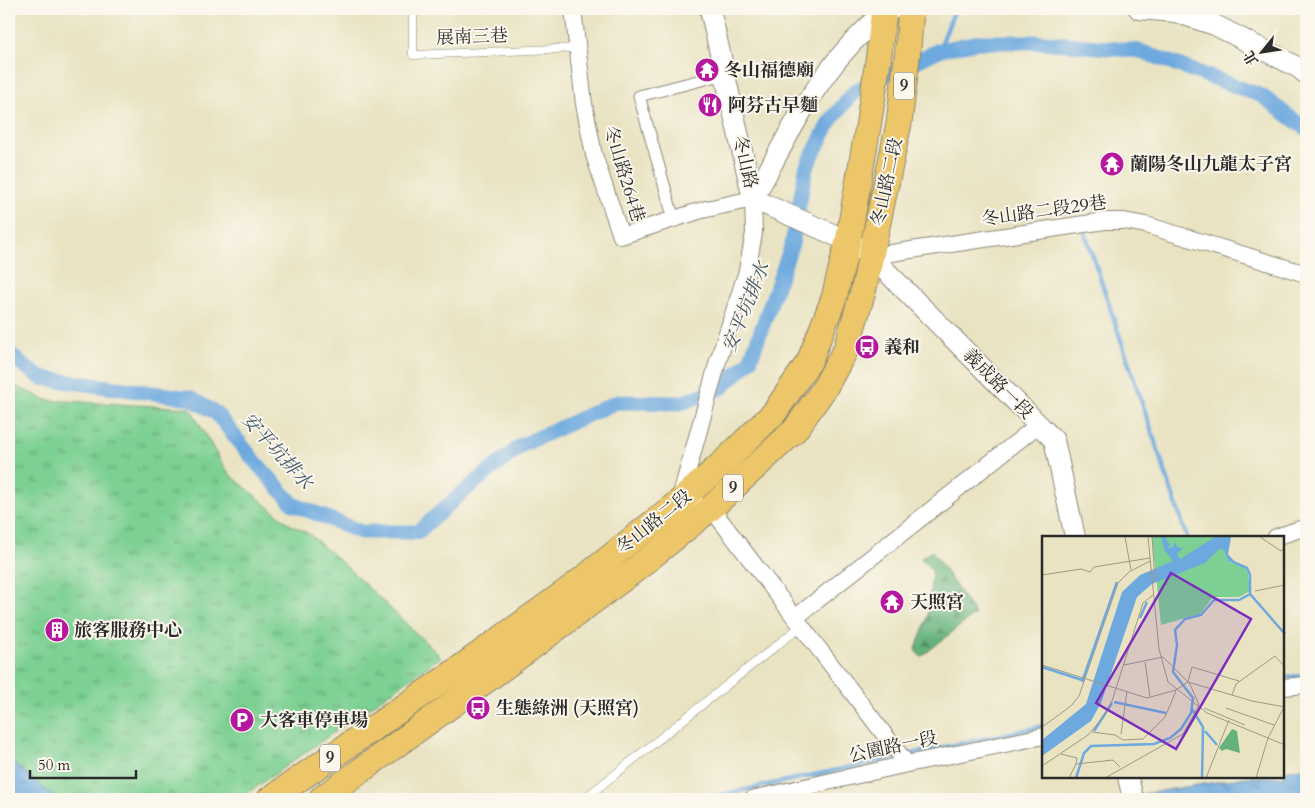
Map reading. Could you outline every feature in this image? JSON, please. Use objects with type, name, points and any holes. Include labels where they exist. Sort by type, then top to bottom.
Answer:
[{"type":"main road","name":"冬山路二段","points":[[321,799],[563,625],[636,569],[711,508],[795,430],[824,389],[846,349],[864,288],[899,123],[911,9]]},
{"type":"main road","name":"冬山路二段","points":[[270,799],[512,632],[574,586],[679,502],[728,459],[774,413],[809,362],[834,298],[837,236],[870,121],[887,10]]},
{"type":"street","name":"冬山路","points":[[679,502],[718,361],[747,271],[754,233],[753,198],[710,9]]},
{"type":"street","points":[[1139,9],[1175,12],[1215,25],[1299,68],[1306,74]]},
{"type":"street","points":[[571,10],[578,48]]},
{"type":"street","points":[[753,198],[829,68],[851,42],[887,10]]},
{"type":"street","name":"冬山路264巷","points":[[578,48],[584,104],[594,155],[621,236],[702,210],[753,198]]},
{"type":"street","points":[[674,220],[638,96],[725,74]]},
{"type":"street","name":"冬山路","points":[[753,198],[837,236]]},
{"type":"street","name":"冬山路二段29巷","points":[[872,256],[1105,221],[1124,221],[1146,225],[1306,274]]},
{"type":"street","points":[[837,236],[872,256]]},
{"type":"street","name":"義成路一段","points":[[872,256],[1054,440],[1075,536]]},
{"type":"street","points":[[798,622],[1038,425]]},
{"type":"street","points":[[679,502],[711,508],[907,764]]},
{"type":"street","points":[[1279,536],[1306,527]]},
{"type":"street","points":[[1285,687],[1306,685]]},
{"type":"street","name":"公園路一段","points":[[752,799],[907,764],[1042,736]]},
{"type":"street","points":[[1128,778],[1133,799]]},
{"type":"lane","name":"展南三巷","points":[[413,9],[413,55],[578,48]]},
{"type":"lane","points":[[584,799],[798,622]]},
{"type":"green space","points":[[9,383],[46,400],[190,408],[227,472],[289,524],[308,533],[348,568],[441,657],[239,799],[9,799]]},
{"type":"green space","points":[[932,551],[975,614],[921,657],[915,651],[927,619],[932,571],[921,558]]},
{"type":"water","points":[[9,760],[57,799],[9,799]]},
{"type":"water","points":[[1306,768],[1306,799],[1112,799],[1240,778],[1285,778],[1285,771]]},
{"type":"waterway","points":[[939,50],[955,9]]},
{"type":"waterway","name":"安平坑排水","points":[[9,352],[20,363],[41,378],[190,398],[216,413],[252,458],[293,504],[361,532],[418,532],[458,496],[522,445],[617,402],[681,403],[721,388],[750,361],[792,244],[806,168],[830,121],[855,91],[939,50],[979,42],[1043,42],[1140,51],[1262,96],[1306,129]]},
{"type":"waterway","points":[[1083,227],[1187,536]]},
{"type":"waterway","points":[[1285,677],[1306,676]]},
{"type":"waterway","points":[[906,755],[1042,726]]},
{"type":"waterway","points":[[702,799],[898,757]]},
{"type":"place","name":"冬山福德廟","points":[[707,70]]},
{"type":"place","name":"阿芬古早麵","points":[[710,105]]},
{"type":"place","name":"蘭陽冬山九龍太子宮","points":[[1112,164]]},
{"type":"place","name":"義和","points":[[867,347]]},
{"type":"place","name":"天照宮","points":[[892,602]]},
{"type":"place","name":"旅客服務中心","points":[[57,630]]},
{"type":"place","name":"生態綠洲 (天照宮)","points":[[478,708]]},
{"type":"place","name":"大客車停車場","points":[[242,720]]}]
